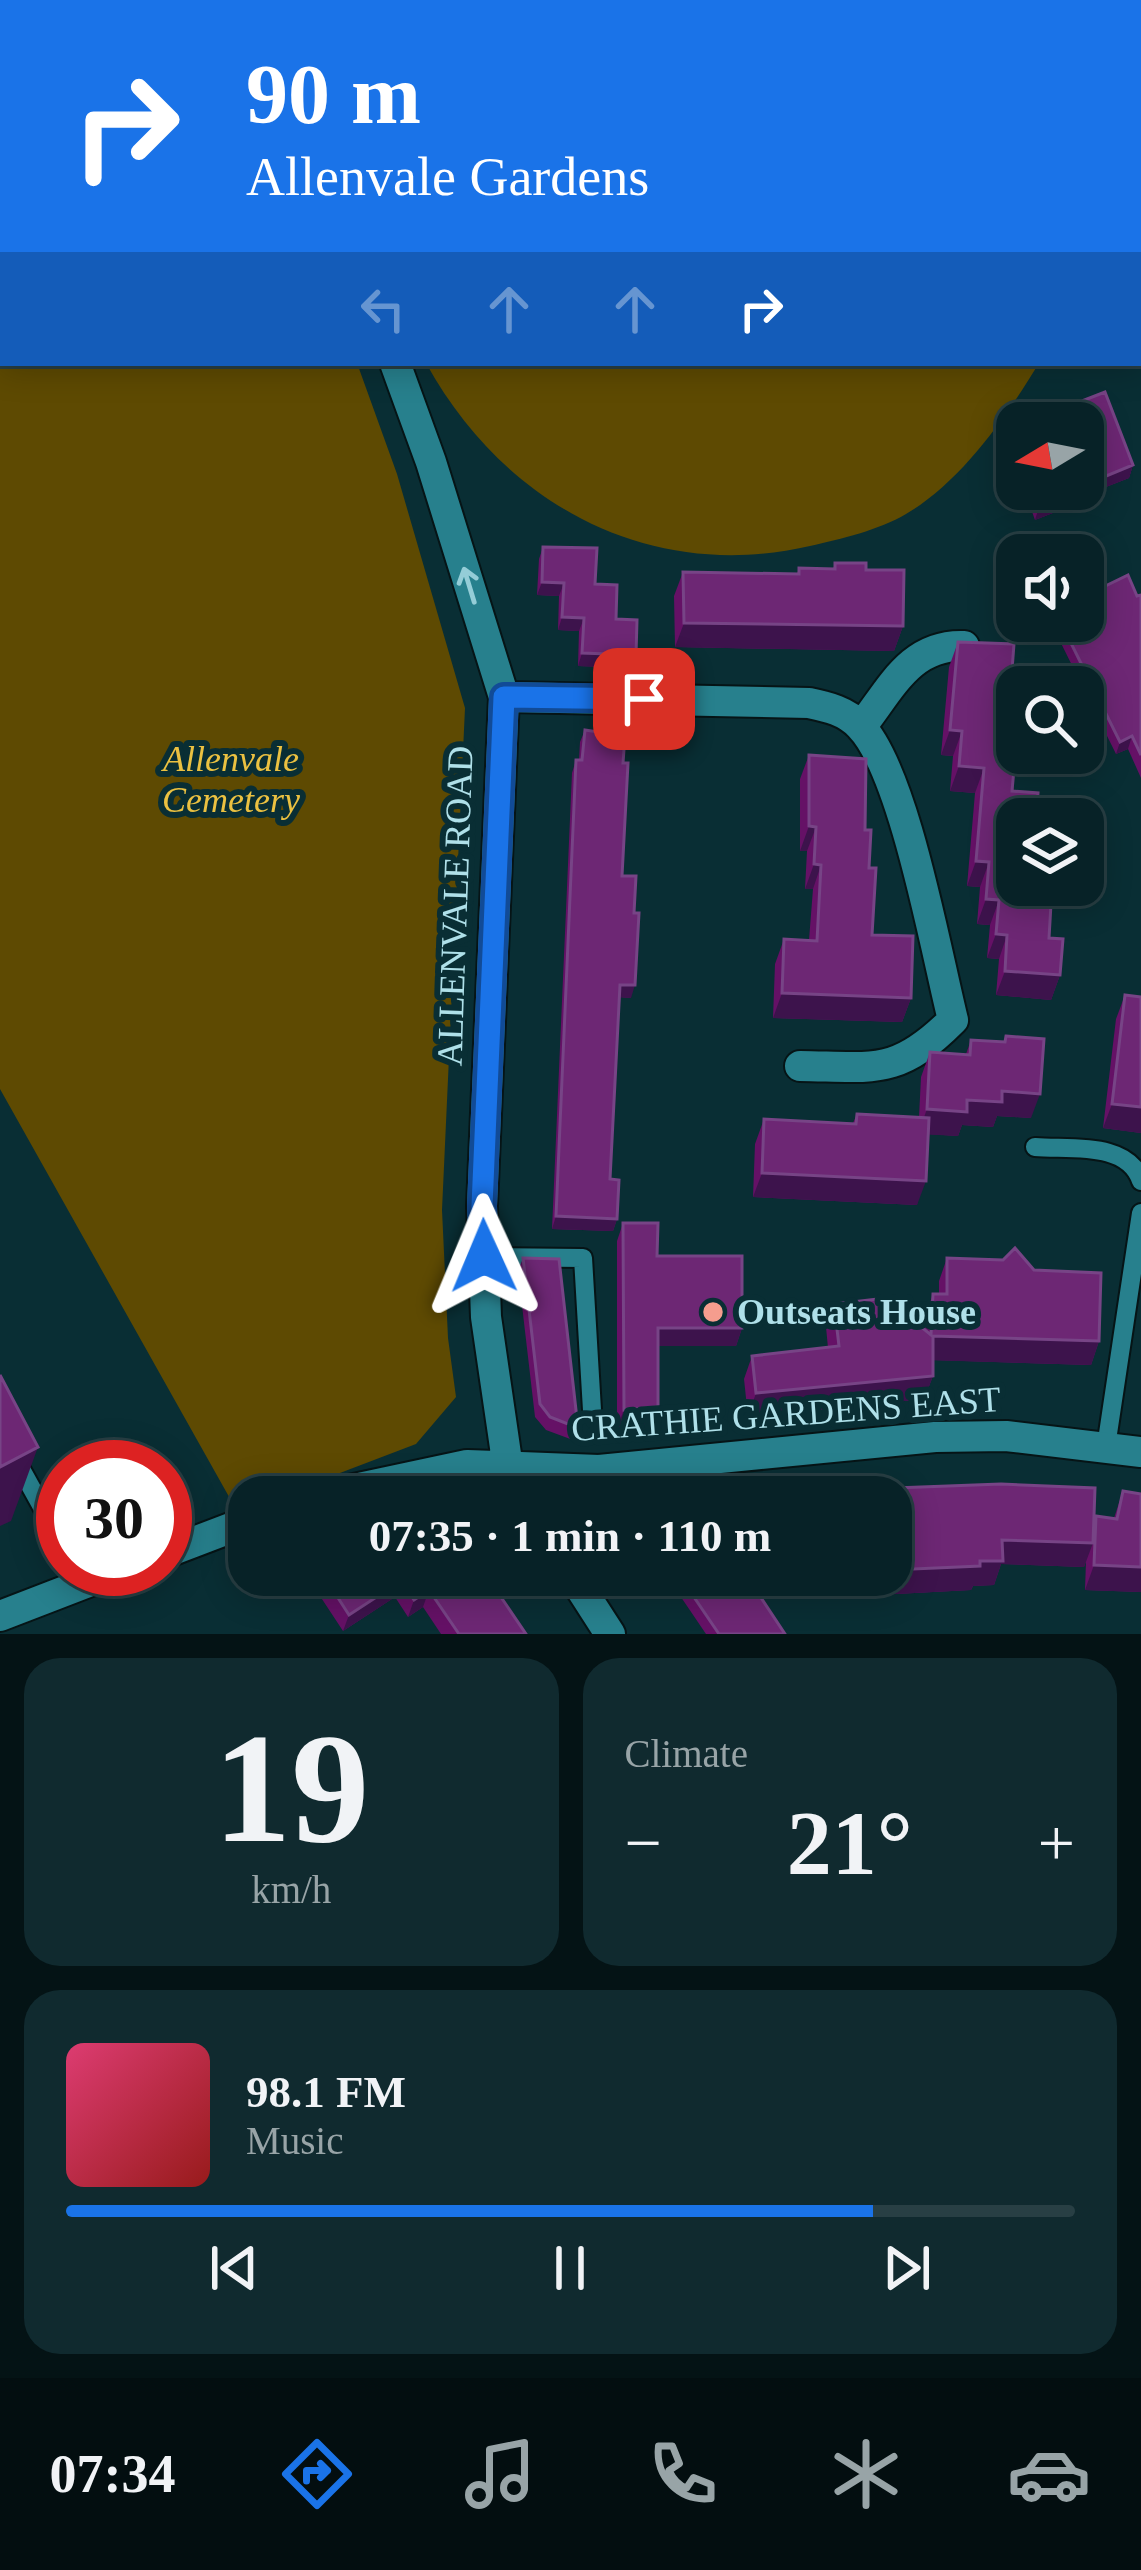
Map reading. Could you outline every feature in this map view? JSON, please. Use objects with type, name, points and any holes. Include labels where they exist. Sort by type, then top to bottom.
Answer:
[{"type":"street","name":"ALLENVALE ROAD","points":[[396,366],[504,697],[482,1206],[486,1317],[511,1476]]},
{"type":"street","points":[[861,727],[918,655],[948,645],[964,646]]},
{"type":"street","points":[[504,697],[809,703],[837,710],[861,727],[894,785],[953,1020],[923,1050],[887,1067],[800,1066]]},
{"type":"street","name":"CRATHIE GARDENS EAST","points":[[415,1476],[467,1465],[599,1470],[935,1436],[1006,1436],[1141,1453]]},
{"type":"street","points":[[192,1542],[228,1529]]},
{"type":"street","points":[[0,1616],[40,1596]]},
{"type":"street","points":[[586,1596],[610,1634]]},
{"type":"lane","points":[[1035,1147],[1116,1153],[1130,1161],[1141,1181]]},
{"type":"lane","points":[[1106,1447],[1141,1213]]},
{"type":"lane","points":[[484,1256],[584,1258],[592,1410]]},
{"type":"lane","points":[[0,1432],[36,1497]]},
{"type":"green space","name":"Allenvale Cemetery","points":[[0,366],[358,366],[397,474],[465,708],[442,1210],[456,1397],[416,1444],[332,1476],[228,1476],[228,1495],[0,1089]]},
{"type":"green space","points":[[428,366],[1037,366],[1013,402],[996,402],[996,427],[964,466],[926,500],[884,525],[810,546],[751,555],[693,553],[639,542],[587,522],[540,493],[496,457],[458,413]]},
{"type":"building","points":[[1105,392],[1133,465],[1104,477],[1104,402],[1079,402]]},
{"type":"building","points":[[543,547],[597,548],[595,584],[617,585],[616,619],[637,620],[636,655],[582,653],[584,618],[562,617],[564,583],[542,582]]},
{"type":"building","points":[[835,563],[866,563],[866,570],[904,570],[903,626],[684,623],[683,572],[799,574],[799,568],[835,569]]},
{"type":"building","points":[[1128,575],[1137,596],[1141,595],[1141,755],[1132,736],[1120,742],[1104,710],[1104,666],[1082,666],[1070,642],[1104,642],[1104,587]]},
{"type":"building","points":[[958,642],[1014,644],[1012,666],[996,666],[996,774],[1014,774],[1012,791],[1038,793],[1038,798],[996,798],[996,900],[986,899],[989,862],[976,861],[984,768],[959,766],[962,731],[950,730]]},
{"type":"building","points":[[585,730],[625,736],[622,876],[636,876],[634,913],[639,913],[635,985],[620,985],[610,1179],[619,1180],[617,1219],[556,1216],[576,760],[582,760]]},
{"type":"building","points":[[809,755],[866,759],[865,830],[871,830],[869,868],[876,868],[872,935],[913,936],[911,998],[782,993],[784,939],[817,941],[821,865],[814,864],[816,827],[809,826]]},
{"type":"building","points":[[998,906],[1051,906],[1049,938],[1063,939],[1060,975],[1005,971],[1007,935],[996,934]]},
{"type":"building","points":[[1125,995],[1141,997],[1141,1107],[1112,1104]]},
{"type":"building","points":[[1006,1036],[1044,1039],[1040,1094],[1002,1091],[1002,1102],[967,1100],[967,1112],[927,1109],[930,1052],[970,1055],[971,1040],[1005,1042]]},
{"type":"building","points":[[857,1114],[929,1118],[926,1181],[762,1173],[764,1119],[856,1124]]},
{"type":"building","points":[[623,1223],[658,1223],[657,1256],[742,1256],[742,1328],[658,1328],[658,1407],[624,1410]]},
{"type":"building","points":[[1015,1248],[1034,1270],[1101,1273],[1099,1341],[933,1336],[933,1376],[756,1393],[752,1356],[839,1346],[834,1304],[886,1298],[931,1335],[933,1294],[947,1294],[947,1258],[1003,1260]]},
{"type":"building","points":[[523,1258],[559,1259],[578,1428],[550,1417],[540,1404]]},
{"type":"building","points":[[0,1375],[36,1448],[0,1467]]},
{"type":"building","points":[[1001,1484],[1095,1488],[1093,1543],[1002,1540],[1003,1561],[912,1569],[912,1487]]},
{"type":"building","points":[[1123,1491],[1141,1494],[1141,1567],[1094,1565],[1096,1516],[1117,1519]]},
{"type":"building","points":[[337,1596],[378,1596],[349,1615]]},
{"type":"building","points":[[433,1596],[500,1596],[526,1634],[459,1634]]},
{"type":"building","points":[[693,1596],[760,1596],[785,1634],[719,1634]]},
{"type":"place","name":"Outseats House","points":[[713,1312]]},
{"type":"route","points":[[484,1256],[482,1206],[504,697],[644,699]]}]
